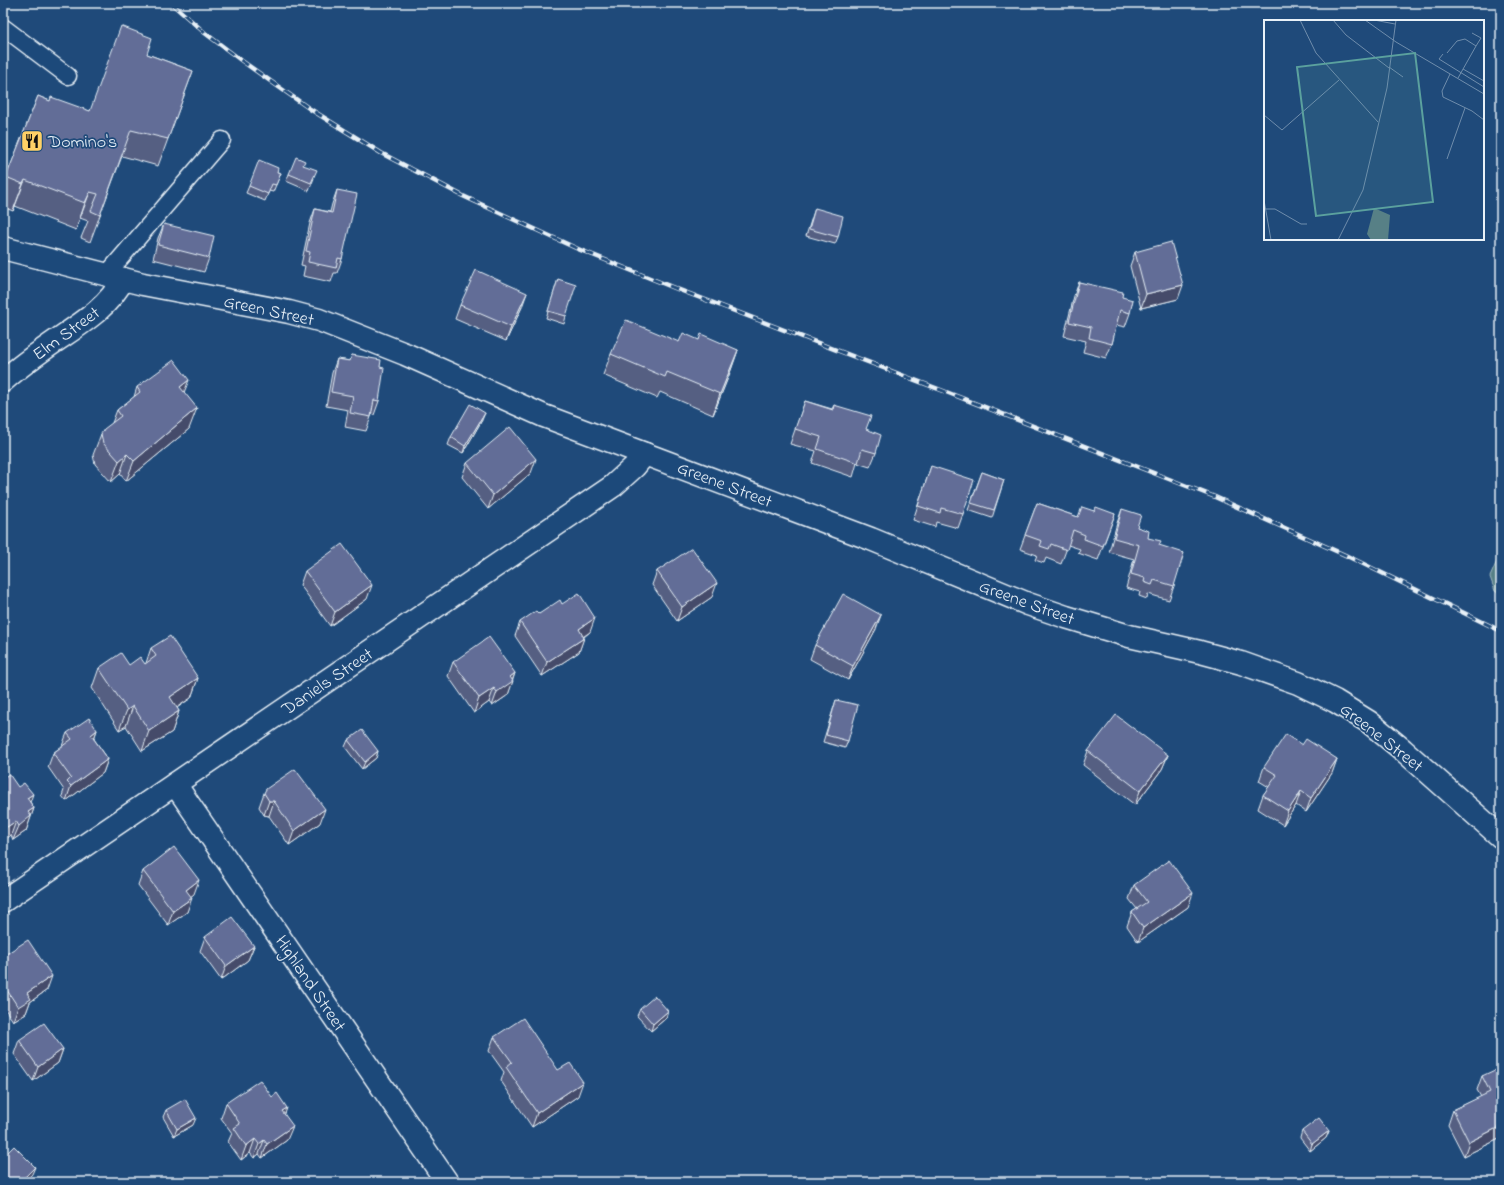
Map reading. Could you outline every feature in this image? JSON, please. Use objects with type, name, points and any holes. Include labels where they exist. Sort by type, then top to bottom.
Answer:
[{"type":"street","name":"Green Street","points":[[3,248],[114,277],[289,312],[319,320],[405,354],[524,407]]},
{"type":"street","name":"Elm Street","points":[[3,381],[35,355],[102,307],[118,289],[114,277]]},
{"type":"street","name":"Greene Street","points":[[524,407],[871,539],[948,572],[1047,611],[1129,636],[1241,663],[1280,676],[1318,692],[1351,710],[1387,736],[1501,837]]},
{"type":"street","name":"Daniels Street","points":[[3,901],[613,486],[635,466],[645,454]]},
{"type":"street","name":"Highland Street","points":[[175,784],[447,1182]]},
{"type":"lane","points":[[3,27],[68,76]]},
{"type":"lane","points":[[114,277],[222,140]]},
{"type":"green space","points":[[1501,552],[1501,595],[1495,591],[1490,577]]},
{"type":"building","points":[[121,26],[152,38],[147,54],[193,71],[168,139],[131,130],[100,215],[91,211],[98,194],[90,192],[85,203],[25,180],[23,184],[6,177],[38,96],[50,101],[51,97],[90,111]]},
{"type":"building","points":[[296,157],[305,161],[303,165],[317,170],[311,183],[289,174]]},
{"type":"building","points":[[259,160],[278,168],[277,172],[281,173],[276,185],[272,184],[268,194],[249,186]]},
{"type":"building","points":[[337,190],[357,194],[342,259],[338,258],[336,268],[308,262],[310,252],[306,251],[315,209],[332,213]]},
{"type":"building","points":[[815,208],[843,216],[838,237],[809,229]]},
{"type":"building","points":[[164,224],[214,236],[209,258],[158,245]]},
{"type":"building","points":[[1171,242],[1183,285],[1146,294],[1135,252]]},
{"type":"building","points":[[476,270],[527,293],[511,327],[460,305]]},
{"type":"building","points":[[558,279],[576,285],[566,316],[548,311]]},
{"type":"building","points":[[1079,282],[1123,292],[1122,297],[1133,300],[1130,313],[1120,310],[1112,344],[1089,338],[1091,327],[1069,322]]},
{"type":"building","points":[[626,320],[679,342],[683,333],[699,340],[701,334],[738,350],[720,394],[667,372],[665,377],[611,354]]},
{"type":"building","points":[[352,355],[381,360],[380,367],[384,368],[379,401],[374,400],[371,417],[350,413],[353,396],[331,392],[337,359],[350,361]]},
{"type":"building","points":[[174,360],[189,380],[180,387],[197,408],[134,461],[127,454],[119,461],[103,443],[101,434],[104,429],[121,416],[117,410],[140,392],[137,387]]},
{"type":"building","points":[[805,401],[833,410],[834,405],[871,416],[866,429],[881,435],[876,453],[862,449],[858,463],[817,449],[821,437],[795,429]]},
{"type":"building","points":[[470,404],[485,413],[465,446],[451,437]]},
{"type":"building","points":[[510,427],[536,459],[493,495],[467,463]]},
{"type":"building","points":[[931,466],[974,480],[963,514],[941,508],[940,513],[918,506]]},
{"type":"building","points":[[982,472],[1004,480],[994,510],[971,503]]},
{"type":"building","points":[[1037,503],[1078,517],[1082,507],[1094,511],[1096,507],[1115,514],[1103,546],[1084,539],[1085,535],[1073,530],[1067,550],[1051,544],[1049,549],[1040,546],[1042,541],[1025,535]]},
{"type":"building","points":[[1122,509],[1141,515],[1137,527],[1149,531],[1148,538],[1161,541],[1159,545],[1184,553],[1174,586],[1154,580],[1152,585],[1144,582],[1145,578],[1131,574],[1139,545],[1114,538]]},
{"type":"building","points":[[342,544],[372,585],[335,612],[305,571]]},
{"type":"building","points":[[692,548],[717,583],[682,607],[657,571]]},
{"type":"building","points":[[579,593],[595,618],[579,629],[584,638],[547,662],[520,622],[536,611],[539,614],[560,600],[562,604]]},
{"type":"building","points":[[843,594],[881,615],[853,666],[815,645]]},
{"type":"building","points":[[170,636],[198,678],[170,697],[179,711],[149,731],[133,706],[127,710],[99,668],[121,653],[129,665],[140,657],[145,664],[156,656],[151,648]]},
{"type":"building","points":[[489,637],[515,673],[510,677],[513,681],[497,692],[494,688],[479,698],[453,662]]},
{"type":"building","points":[[836,700],[858,705],[848,741],[826,735]]},
{"type":"building","points":[[1116,715],[1168,755],[1140,791],[1088,751]]},
{"type":"building","points":[[89,718],[97,730],[91,735],[108,759],[71,786],[67,782],[71,778],[53,753],[72,739],[67,733]]},
{"type":"building","points":[[362,730],[378,751],[365,762],[348,740]]},
{"type":"building","points":[[1286,734],[1302,745],[1306,739],[1337,759],[1311,798],[1301,791],[1288,811],[1263,795],[1277,775],[1264,767]]},
{"type":"building","points":[[295,769],[325,809],[294,831],[274,801],[269,801],[264,793],[266,789]]},
{"type":"building","points":[[9,774],[18,787],[24,783],[33,794],[27,798],[34,808],[28,812],[31,816],[19,826],[16,821],[4,829],[3,778]]},
{"type":"building","points":[[174,847],[199,880],[186,890],[192,898],[173,911],[143,871]]},
{"type":"building","points":[[1169,860],[1193,893],[1143,928],[1132,912],[1147,902],[1134,885]]},
{"type":"building","points":[[232,917],[254,946],[226,966],[205,937]]},
{"type":"building","points":[[28,940],[52,976],[27,993],[31,999],[18,1007],[3,984],[3,956]]},
{"type":"building","points":[[655,996],[668,1011],[653,1024],[640,1009]]},
{"type":"building","points":[[523,1018],[558,1070],[570,1063],[583,1082],[537,1113],[506,1067],[512,1062],[494,1037]]},
{"type":"building","points":[[44,1023],[63,1049],[38,1067],[19,1040]]},
{"type":"building","points":[[1499,1068],[1501,1072],[1501,1126],[1469,1142],[1453,1110],[1490,1092],[1482,1076]]},
{"type":"building","points":[[260,1080],[272,1097],[277,1093],[287,1108],[282,1111],[293,1126],[267,1144],[264,1140],[259,1144],[255,1139],[246,1146],[234,1128],[240,1124],[226,1103]]},
{"type":"building","points":[[185,1099],[196,1118],[177,1129],[166,1110]]},
{"type":"building","points":[[1319,1118],[1329,1131],[1312,1144],[1302,1131]]},
{"type":"building","points":[[14,1146],[35,1167],[20,1182],[6,1182],[3,1179],[3,1157]]},
{"type":"railway","points":[[171,3],[205,33],[310,109],[381,153],[463,196],[578,249],[677,289],[1215,497],[1345,555],[1501,631]]},
{"type":"place","name":"Domino's","points":[[32,141]]}]
